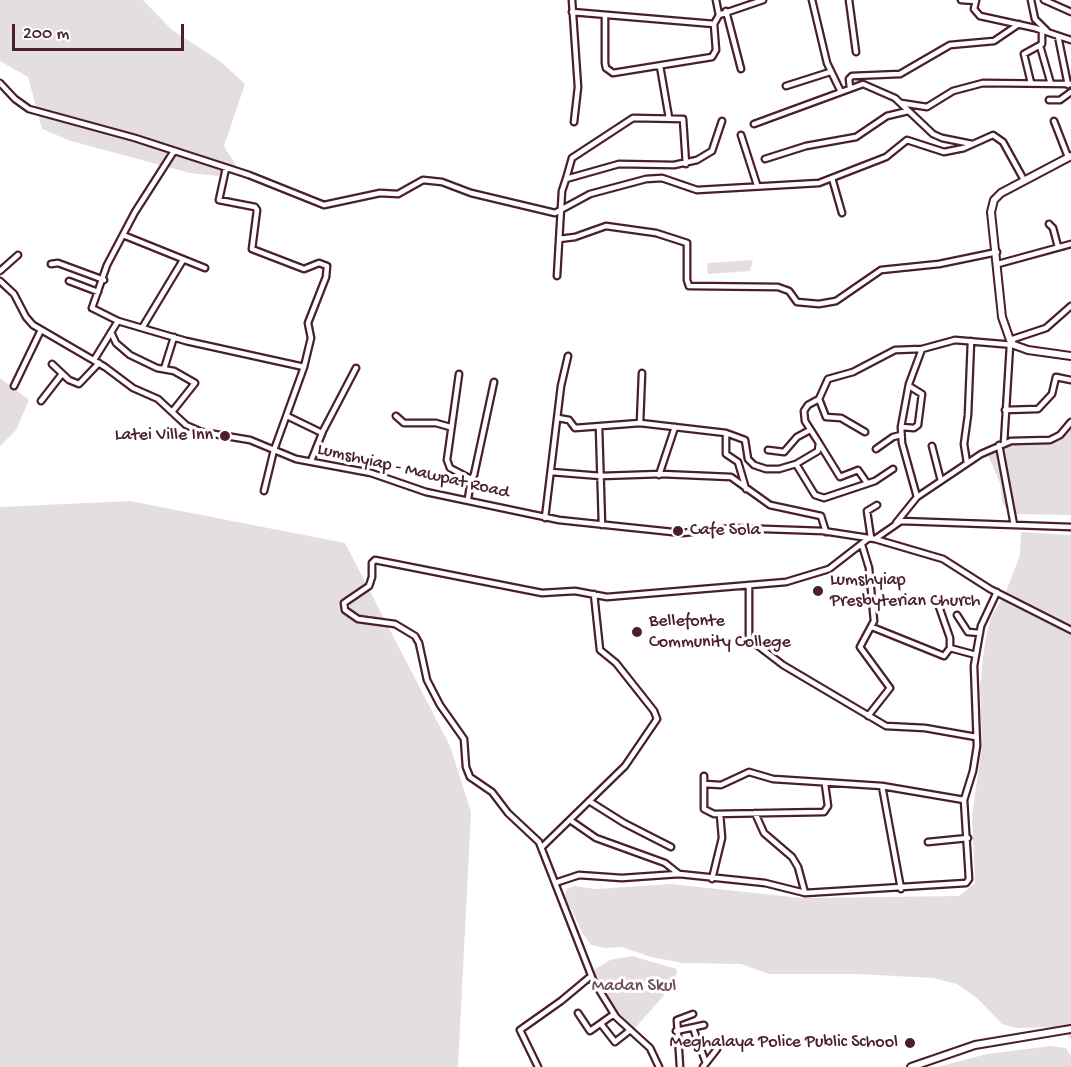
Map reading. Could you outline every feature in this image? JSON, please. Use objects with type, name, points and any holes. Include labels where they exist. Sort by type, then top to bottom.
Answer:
[{"type":"street","points":[[572,0],[578,87],[574,122]]},
{"type":"street","points":[[716,0],[719,15]]},
{"type":"street","points":[[605,15],[605,63],[609,71],[660,66],[712,57],[716,50],[714,24],[719,15],[763,0]]},
{"type":"street","points":[[812,0],[830,72],[841,92]]},
{"type":"street","points":[[849,0],[856,52]]},
{"type":"street","points":[[961,0],[976,0],[974,9],[980,16],[1042,30],[1071,40]]},
{"type":"street","points":[[1031,0],[1035,19],[1049,32]]},
{"type":"street","points":[[1044,0],[1071,12]]},
{"type":"street","points":[[726,11],[741,69]]},
{"type":"street","points":[[572,12],[714,24]]},
{"type":"street","points":[[850,88],[849,79],[852,76],[900,74],[950,45],[994,41],[1019,24]]},
{"type":"street","points":[[1031,83],[1024,54],[1040,46],[1043,41],[1042,30]]},
{"type":"street","points":[[901,103],[927,106],[953,91],[982,83],[1070,85],[1058,36]]},
{"type":"street","points":[[1040,46],[1051,84]]},
{"type":"street","points":[[660,66],[669,118]]},
{"type":"street","points":[[786,86],[830,72]]},
{"type":"street","points":[[0,83],[15,99],[29,109],[174,151],[324,205],[380,193],[398,194],[423,180],[450,184],[471,193],[518,203],[544,213],[562,212],[590,194],[646,179],[662,178],[697,190],[819,183],[886,157],[907,140],[944,152],[993,135],[998,136],[1024,180]]},
{"type":"street","points":[[754,124],[863,84],[901,103],[933,134],[972,144]]},
{"type":"street","points":[[1049,100],[1060,100],[1071,92]]},
{"type":"street","points":[[765,159],[806,146],[856,136],[887,116],[908,111]]},
{"type":"street","points":[[557,276],[563,183],[567,179],[572,158],[625,121],[681,118],[684,122],[686,164]]},
{"type":"street","points":[[567,179],[618,164],[686,164],[712,151],[722,121]]},
{"type":"street","points":[[1014,525],[1002,444],[1014,341],[1002,317],[992,204],[1000,193],[1069,157],[1054,121]]},
{"type":"street","points":[[741,135],[757,185]]},
{"type":"street","points":[[174,151],[107,265],[104,280],[92,308],[118,321],[174,338],[304,367]]},
{"type":"street","points":[[226,168],[219,200],[255,207],[258,210],[252,249],[304,269],[319,263],[327,266],[326,277],[308,323],[312,338],[304,367],[274,450],[264,491]]},
{"type":"street","points":[[832,178],[842,213]]},
{"type":"street","points":[[1049,224],[1054,230],[1058,247]]},
{"type":"street","points":[[559,239],[606,226],[656,233],[687,243],[689,286],[778,287],[789,291],[797,302],[819,304],[836,301],[881,270],[949,263],[997,252]]},
{"type":"street","points":[[123,236],[205,268]]},
{"type":"street","points":[[998,264],[1071,244]]},
{"type":"street","points":[[0,272],[18,255]]},
{"type":"street","points":[[142,328],[183,260]]},
{"type":"street","points":[[51,264],[58,263],[104,280]]},
{"type":"street","name":"Lumshyiap - Mawpat Road","points":[[0,281],[14,294],[28,321],[96,362],[133,388],[158,399],[196,430],[250,440],[290,457],[371,473],[426,492],[468,499],[545,518],[682,533],[732,528],[826,532],[872,538],[943,559],[997,592],[1071,630]]},
{"type":"street","points":[[69,281],[98,292]]},
{"type":"street","points":[[867,483],[858,470],[840,477],[810,429],[804,411],[808,405],[819,399],[828,379],[853,372],[895,350],[922,350],[955,340],[1014,341],[1046,328],[1071,306]]},
{"type":"street","points":[[52,364],[62,374],[79,384],[96,362],[118,321]]},
{"type":"street","points":[[14,386],[41,330]]},
{"type":"street","points":[[111,332],[116,343],[130,355],[174,371],[195,385],[172,412]]},
{"type":"street","points":[[164,369],[174,338]]},
{"type":"street","points":[[967,464],[964,444],[968,416],[971,341]]},
{"type":"street","points":[[1014,341],[1041,353],[1071,356]]},
{"type":"street","points":[[916,497],[901,427],[909,386],[922,350]]},
{"type":"street","points":[[545,518],[561,386],[568,356]]},
{"type":"street","points":[[311,461],[322,432],[356,368]]},
{"type":"street","points":[[640,423],[642,373]]},
{"type":"street","points":[[41,401],[62,374]]},
{"type":"street","points":[[459,374],[450,427],[447,464],[454,471],[471,479]]},
{"type":"street","points":[[1005,410],[1038,409],[1050,398],[1056,377],[1071,380]]},
{"type":"street","points":[[468,499],[494,382]]},
{"type":"street","points":[[901,427],[914,428],[918,425],[922,394],[909,386]]},
{"type":"street","points":[[819,399],[826,417],[841,418],[865,432]]},
{"type":"street","points":[[287,416],[322,432]]},
{"type":"street","points":[[396,416],[404,423],[436,423],[450,427]]},
{"type":"street","points":[[558,418],[569,420],[574,428],[640,423],[726,433],[745,440],[748,459],[754,465],[772,470],[796,464],[814,455],[819,443]]},
{"type":"street","points":[[659,1067],[650,1048],[629,1031],[614,1014],[591,976],[542,847],[535,837],[507,813],[492,792],[470,777],[466,767],[464,739],[434,693],[425,674],[422,649],[415,636],[395,624],[358,619],[345,610],[344,603],[369,585],[372,577],[372,563],[375,560],[542,593],[575,591],[608,597],[786,582],[820,573],[896,523],[916,497],[1002,444],[1050,440],[1060,435],[1071,422]]},
{"type":"street","points":[[599,427],[602,525]]},
{"type":"street","points":[[658,475],[675,427]]},
{"type":"street","points":[[768,450],[784,452],[797,437],[810,429]]},
{"type":"street","points":[[726,433],[726,454],[738,462],[746,489]]},
{"type":"street","points":[[876,449],[893,436],[901,435]]},
{"type":"street","points":[[932,446],[941,481]]},
{"type":"street","points":[[796,464],[819,497],[833,496],[893,470]]},
{"type":"street","points":[[551,472],[601,476],[731,477],[770,505],[821,516],[826,532]]},
{"type":"street","points":[[872,538],[867,512],[877,505]]},
{"type":"street","points":[[896,523],[935,520],[1071,527]]},
{"type":"street","points":[[862,545],[869,568],[874,613],[872,627],[860,647],[890,688],[868,716]]},
{"type":"street","points":[[749,585],[749,639],[783,665],[868,716],[891,727],[925,728],[976,737]]},
{"type":"street","points":[[555,883],[579,875],[622,878],[679,874],[765,883],[805,893],[902,889],[966,883],[969,879],[964,800],[975,763],[973,686],[976,655],[980,633],[997,592]]},
{"type":"street","points":[[542,847],[638,751],[657,719],[654,711],[616,663],[600,650],[594,594]]},
{"type":"street","points":[[872,627],[941,655],[947,654],[950,648],[950,638],[936,598]]},
{"type":"street","points":[[957,615],[967,631],[980,633]]},
{"type":"street","points":[[950,648],[976,655]]},
{"type":"street","points":[[704,784],[721,785],[749,772],[773,779],[882,786],[964,800]]},
{"type":"street","points":[[704,776],[706,812],[720,814],[824,812],[828,806],[825,784]]},
{"type":"street","points":[[882,786],[902,889]]},
{"type":"street","points":[[589,801],[624,823],[671,847]]},
{"type":"street","points":[[755,813],[764,833],[792,857],[798,867],[805,893]]},
{"type":"street","points":[[712,879],[722,838],[720,814]]},
{"type":"street","points":[[570,820],[597,838],[672,866],[679,874]]},
{"type":"street","points":[[928,842],[968,838]]},
{"type":"street","points":[[538,1067],[520,1030],[591,976]]},
{"type":"street","points":[[578,1013],[591,1031],[614,1014]]},
{"type":"street","points":[[680,1067],[676,1031],[678,1018],[693,1014]]},
{"type":"street","points":[[601,1024],[615,1042],[629,1031]]},
{"type":"street","points":[[676,1031],[704,1025]]},
{"type":"street","points":[[693,1028],[705,1065]]},
{"type":"street","points":[[911,1067],[975,1045],[1071,1029]]},
{"type":"street","points":[[705,1065],[717,1048]]},
{"type":"green space","points":[[0,0],[143,0],[172,30],[220,61],[245,84],[224,146],[237,167],[218,176],[190,173],[71,141],[42,129],[28,77],[0,61]]},
{"type":"green space","points":[[753,260],[750,271],[708,274],[707,263]]},
{"type":"green space","points":[[0,378],[29,400],[16,430],[0,446]]},
{"type":"green space","points":[[1071,417],[1071,515],[1010,514],[1002,502],[1000,483],[985,448],[1048,439],[1061,431]]},
{"type":"green space","points":[[130,501],[345,543],[450,746],[471,812],[458,1067],[0,1067],[0,507]]},
{"type":"green space","points":[[1021,532],[1071,535],[1071,1040],[1067,1034],[1054,1027],[1016,1028],[1002,1024],[977,998],[957,984],[933,978],[858,974],[769,974],[741,964],[683,963],[651,957],[622,947],[605,948],[591,945],[583,934],[565,896],[567,889],[574,886],[597,889],[671,884],[801,898],[959,896],[975,883],[972,815],[982,747],[980,687],[983,657],[992,615],[1005,594],[1020,555]]},
{"type":"green space","name":"Madan Skul","points":[[632,956],[677,969],[674,984],[634,1029],[610,1004],[592,971],[610,960]]},
{"type":"green space","points":[[1050,1046],[1066,1048],[1071,1056],[1071,1067],[937,1067],[987,1054]]},
{"type":"place","name":"Latei Ville Inn","points":[[225,436]]},
{"type":"place","name":"Cafe Sola","points":[[678,531]]},
{"type":"place","name":"Lumshyiap Presbyterian Church","points":[[818,591]]},
{"type":"place","name":"Bellefonte Community College","points":[[637,632]]},
{"type":"place","name":"Meghalaya Police Public School","points":[[910,1043]]}]
